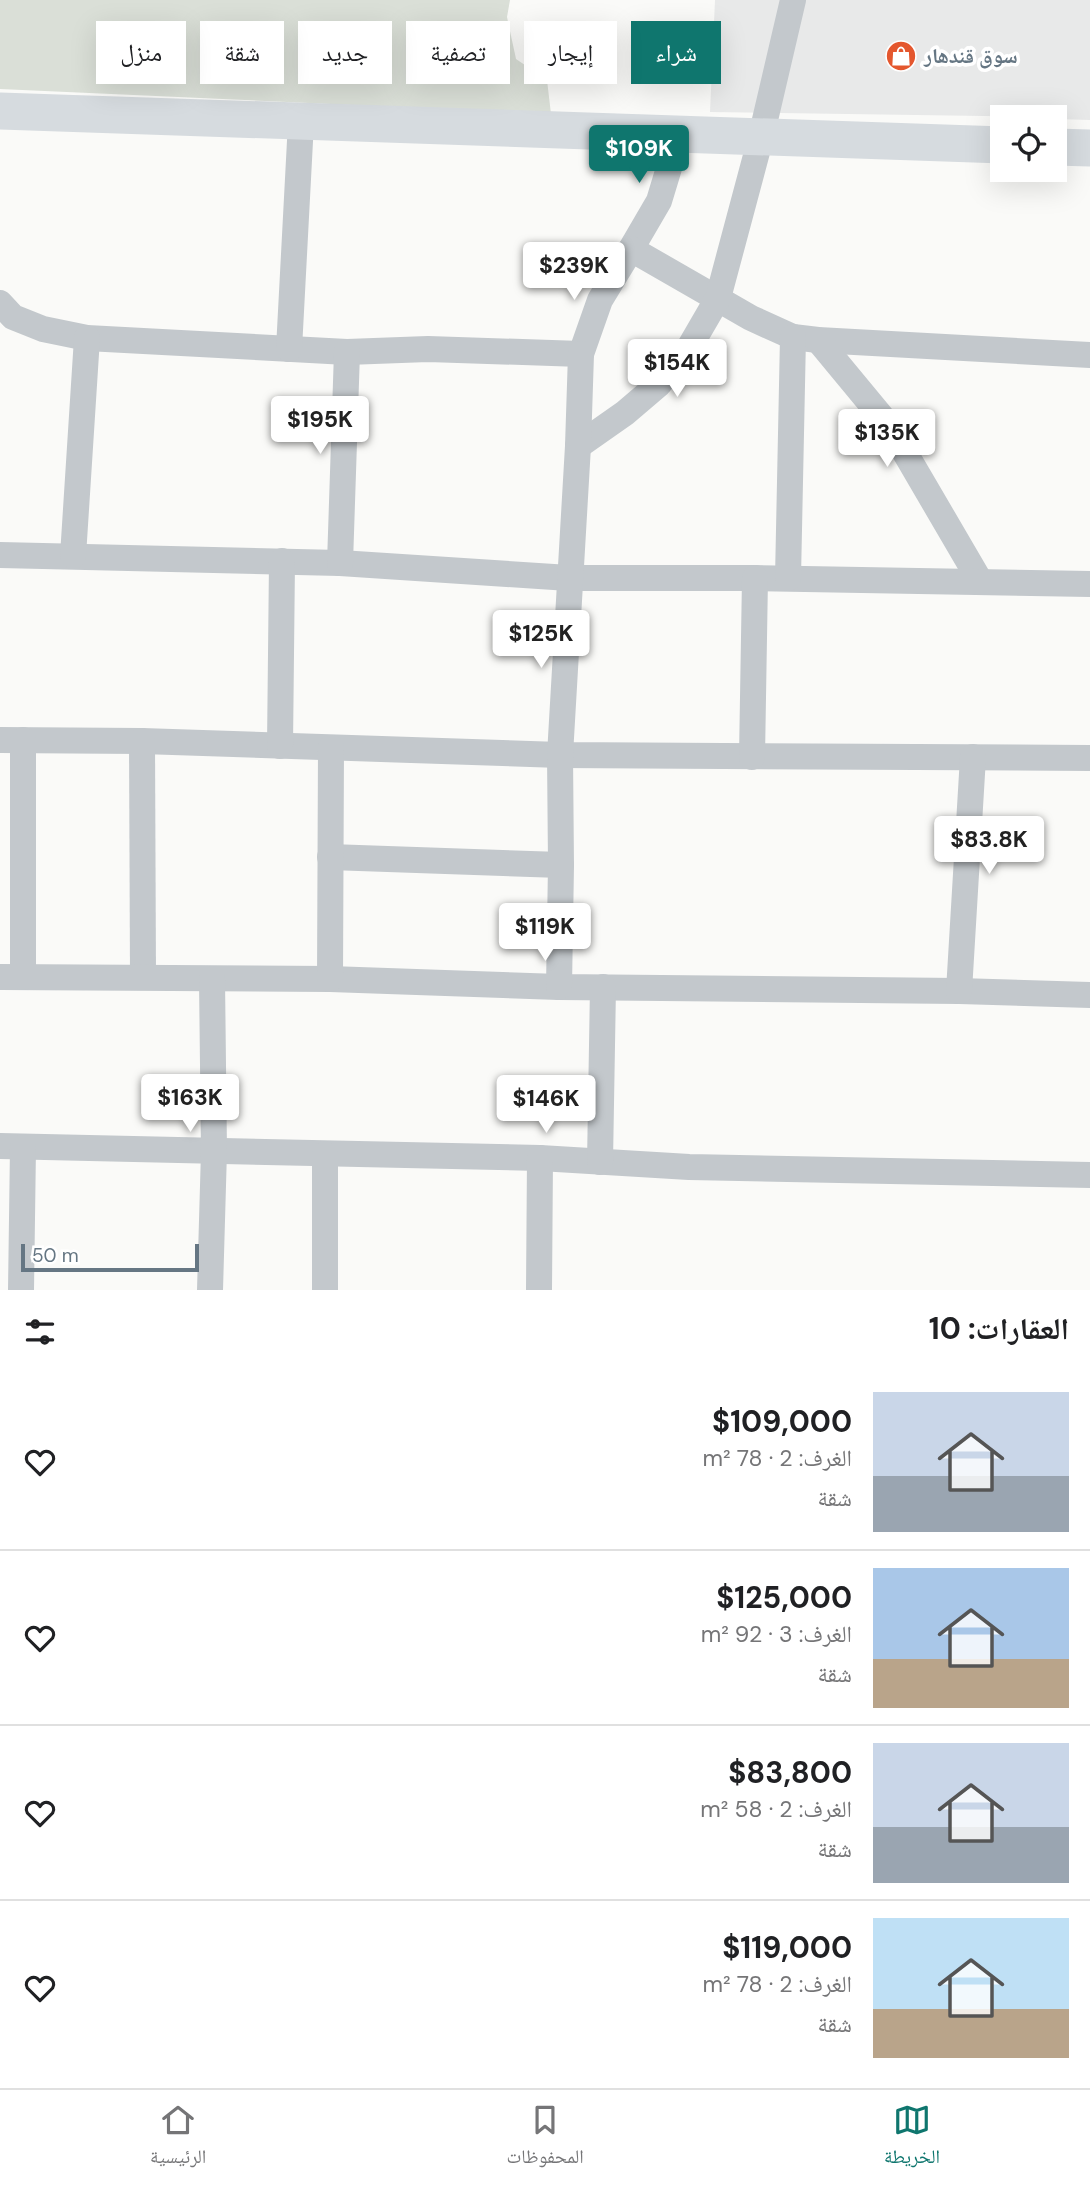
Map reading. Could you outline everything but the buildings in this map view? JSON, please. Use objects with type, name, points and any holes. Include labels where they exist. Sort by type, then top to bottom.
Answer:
[{"type":"main road","points":[[0,111],[990,145]]},
{"type":"main road","points":[[1067,147],[1090,148]]},
{"type":"street","points":[[578,446],[625,413],[659,384],[689,348],[718,298],[761,137],[793,0]]},
{"type":"street","points":[[289,349],[301,121]]},
{"type":"street","points":[[559,987],[560,755],[581,354],[600,300],[659,201],[679,135]]},
{"type":"street","points":[[631,248],[751,318],[805,338],[1090,355]]},
{"type":"street","points":[[0,303],[13,317],[43,330],[87,338],[347,352],[428,349],[581,354]]},
{"type":"street","points":[[73,556],[87,338]]},
{"type":"street","points":[[788,578],[805,338]]},
{"type":"street","points":[[805,338],[890,427],[980,581]]},
{"type":"street","points":[[340,563],[347,352]]},
{"type":"street","points":[[0,555],[340,563],[569,578],[788,578],[1090,584]]},
{"type":"street","points":[[280,747],[282,561]]},
{"type":"street","points":[[752,757],[755,578]]},
{"type":"street","points":[[1090,758],[560,755],[142,741],[12,740],[11,977],[330,979],[559,987],[1090,995]]},
{"type":"street","points":[[142,741],[143,976]]},
{"type":"street","points":[[330,979],[331,748]]},
{"type":"street","points":[[959,991],[973,757]]},
{"type":"street","points":[[330,857],[561,865]]},
{"type":"street","points":[[210,1290],[214,1151],[212,979]]},
{"type":"street","points":[[600,1161],[603,987]]},
{"type":"street","points":[[22,1290],[11,1147],[540,1158],[689,1167],[1090,1175]]},
{"type":"street","points":[[325,1290],[326,1154]]},
{"type":"street","points":[[539,1290],[540,1158]]},
{"type":"shaded area","points":[[0,0],[510,0],[508,21],[406,21],[406,84],[510,84],[510,31],[516,59],[524,64],[524,84],[547,84],[551,114],[0,89]]},
{"type":"shaded area","name":"سوق قندهار","points":[[715,0],[1090,0],[1090,120],[1067,119],[1067,105],[990,105],[990,116],[710,112],[711,84],[721,84],[721,21],[714,21]]},
{"type":"place","name":"سوق قندهار","points":[[901,56]]}]
